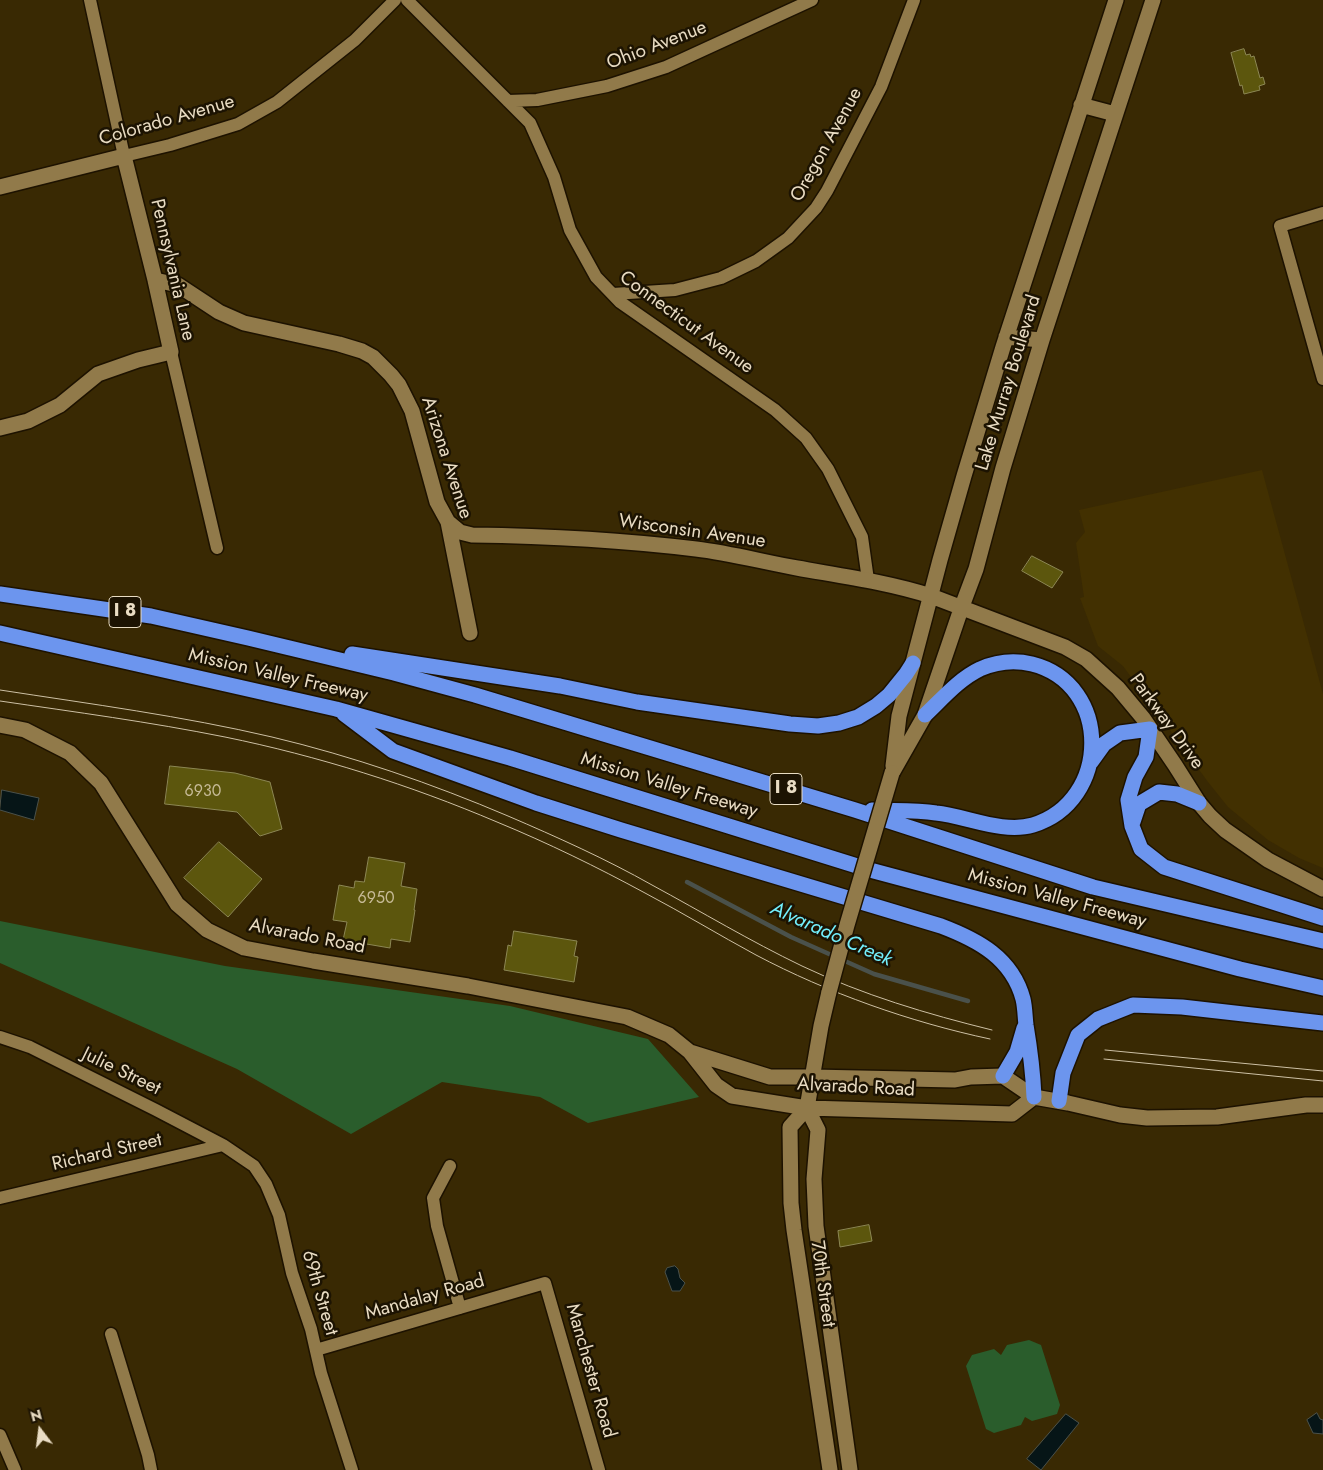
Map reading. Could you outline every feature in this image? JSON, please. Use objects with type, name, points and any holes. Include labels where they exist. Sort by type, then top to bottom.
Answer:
[{"type":"highway","name":"Mission Valley Freeway","points":[[0,594],[151,616],[394,673],[475,695],[855,810],[1093,888],[1323,940]]},
{"type":"highway","name":"Mission Valley Freeway","points":[[0,633],[336,709],[510,758],[870,870],[1240,969],[1323,988]]},
{"type":"highway","points":[[248,638],[560,686],[646,703],[790,724],[818,726],[839,723],[858,717],[876,706],[889,695],[913,663]]},
{"type":"highway","points":[[925,715],[967,676],[981,668],[1011,662],[1025,662],[1039,666],[1061,678],[1078,697],[1090,724],[1092,742],[1091,763]]},
{"type":"highway","points":[[336,709],[393,751],[536,803],[941,926],[964,935],[998,957],[1016,982],[1023,999],[1032,1063],[1034,1097]]},
{"type":"highway","points":[[855,810],[936,813],[1006,827],[1030,825],[1057,814],[1067,805],[1078,791],[1091,763],[1104,744],[1120,733],[1150,729],[1146,757],[1135,776],[1128,800],[1132,826],[1142,849],[1164,867],[1323,918]]},
{"type":"highway","points":[[1132,826],[1139,804],[1159,792],[1177,794],[1198,803]]},
{"type":"highway","points":[[1059,1101],[1063,1073],[1078,1035],[1098,1019],[1133,1005],[1182,1008],[1323,1023]]},
{"type":"highway","points":[[1003,1076],[1018,1052],[1025,1022]]},
{"type":"main road","name":"Lake Murray Boulevard","points":[[812,1076],[829,992],[847,924],[892,773],[899,716],[959,493],[1006,337],[1116,0]]},
{"type":"main road","name":"Lake Murray Boulevard","points":[[892,773],[925,715],[976,569],[1003,468],[1042,340],[1153,0]]},
{"type":"main road","points":[[1081,105],[1115,114]]},
{"type":"main road","name":"Colorado Avenue","points":[[0,187],[124,156]]},
{"type":"main road","name":"Pennsylvania Lane","points":[[124,156],[171,352]]},
{"type":"main road","name":"Arizona Avenue","points":[[155,280],[178,285],[219,312],[244,323],[339,344],[362,351],[373,357],[391,375],[399,385],[409,404],[417,425],[437,502],[448,522],[470,633]]},
{"type":"main road","points":[[1006,337],[1042,340]]},
{"type":"main road","points":[[0,428],[28,422],[60,406],[98,374],[138,360],[171,352]]},
{"type":"main road","name":"Wisconsin Avenue","points":[[448,522],[460,532],[472,535],[544,536],[698,549],[868,580],[931,596]]},
{"type":"main road","name":"Parkway Drive","points":[[931,596],[1065,647],[1086,659],[1118,688],[1143,718],[1198,803],[1225,830],[1268,860],[1323,889]]},
{"type":"main road","name":"Alvarado Road","points":[[0,725],[25,730],[70,753],[101,783],[177,904],[207,930],[244,948],[468,986],[627,1018],[669,1035],[690,1052],[716,1085],[732,1096],[807,1108],[1012,1114],[1034,1097]]},
{"type":"main road","name":"Alvarado Road","points":[[690,1052],[770,1077],[812,1076],[955,1080],[971,1077],[1003,1076]]},
{"type":"main road","points":[[807,1108],[812,1076]]},
{"type":"main road","points":[[1003,1076],[1034,1097],[1120,1115],[1163,1118],[1217,1117],[1306,1105],[1323,1105]]},
{"type":"main road","name":"70th Street","points":[[830,1470],[802,1289],[791,1203],[790,1127],[807,1108],[818,1130],[814,1179],[816,1226],[850,1470]]},
{"type":"street","name":"Pennsylvania Lane","points":[[90,0],[124,156]]},
{"type":"street","name":"Colorado Avenue","points":[[124,156],[170,145],[238,124],[277,102],[355,40],[396,0]]},
{"type":"street","name":"Connecticut Avenue","points":[[407,0],[530,123],[554,177],[570,230],[596,277],[620,302],[775,410],[806,438],[828,469],[862,537],[868,580]]},
{"type":"street","name":"Ohio Avenue","points":[[508,101],[537,100],[607,86],[666,67],[812,0]]},
{"type":"street","name":"Oregon Avenue","points":[[613,294],[675,290],[721,278],[772,251],[798,228],[816,208],[827,191],[881,87],[914,0]]},
{"type":"street","points":[[1323,213],[1280,226],[1323,379]]},
{"type":"street","name":"Pennsylvania Lane","points":[[171,352],[217,548]]},
{"type":"street","name":"Julie Street","points":[[0,1037],[38,1051],[223,1145]]},
{"type":"street","name":"Richard Street","points":[[0,1198],[223,1145]]},
{"type":"street","name":"69th Street","points":[[223,1145],[254,1166],[266,1184],[279,1215],[292,1273],[352,1470]]},
{"type":"street","points":[[450,1166],[433,1198],[437,1226],[460,1308]]},
{"type":"street","name":"Mandalay Road","points":[[316,1350],[545,1283]]},
{"type":"street","name":"Manchester Road","points":[[545,1283],[599,1470]]},
{"type":"street","points":[[110,1334],[148,1454],[151,1470]]},
{"type":"street","points":[[0,1435],[15,1470]]},
{"type":"shaded area","points":[[1262,470],[1323,694],[1323,868],[1299,858],[1268,840],[1228,807],[1123,666],[1098,646],[1080,598],[1084,597],[1076,543],[1085,532],[1079,510]]},
{"type":"shaded area","points":[[2,790],[39,798],[34,820],[0,810]]},
{"type":"shaded area","points":[[675,1266],[678,1269],[680,1278],[685,1283],[680,1291],[672,1291],[665,1272],[667,1268]]},
{"type":"shaded area","points":[[1317,1413],[1320,1419],[1323,1420],[1323,1434],[1313,1433],[1307,1420]]},
{"type":"shaded area","points":[[1066,1414],[1079,1423],[1041,1470],[1027,1459]]},
{"type":"green space","points":[[0,921],[225,966],[510,1006],[648,1039],[699,1097],[588,1123],[540,1097],[442,1082],[351,1134],[237,1069],[0,963]]},
{"type":"green space","points":[[1029,1340],[1041,1345],[1060,1405],[1057,1414],[1032,1421],[1025,1417],[1021,1425],[994,1433],[986,1429],[966,1366],[972,1355],[994,1349],[1001,1355],[1007,1345]]},
{"type":"building","points":[[1244,49],[1246,55],[1254,56],[1260,78],[1263,77],[1265,84],[1259,86],[1260,90],[1244,94],[1231,53]]},
{"type":"building","points":[[1032,556],[1063,572],[1052,588],[1022,571]]},
{"type":"building","points":[[170,766],[235,773],[270,782],[282,829],[260,836],[237,812],[165,804]]},
{"type":"building","points":[[219,842],[262,879],[228,917],[184,878]]},
{"type":"building","points":[[369,857],[405,863],[401,886],[417,889],[410,942],[391,939],[390,948],[343,940],[347,922],[333,920],[339,885],[354,888],[355,881],[364,882]]},
{"type":"building","points":[[514,931],[577,941],[574,956],[578,957],[574,982],[504,970],[508,945],[511,946]]},
{"type":"building","points":[[869,1225],[872,1241],[840,1247],[838,1231]]},
{"type":"waterway","name":"Alvarado Creek","points":[[687,882],[791,937],[874,974],[968,1001]]},
{"type":"tram line","points":[[0,690],[136,711],[272,737],[392,772],[480,804],[581,849],[635,875],[764,947],[848,986],[896,1003],[992,1030]]},
{"type":"tram line","points":[[0,701],[141,722],[225,737],[329,762],[397,784],[516,830],[572,856],[609,874],[756,955],[812,982],[900,1015],[990,1039]]},
{"type":"tram line","points":[[1105,1050],[1323,1071]]},
{"type":"tram line","points":[[1104,1059],[1323,1081]]}]
